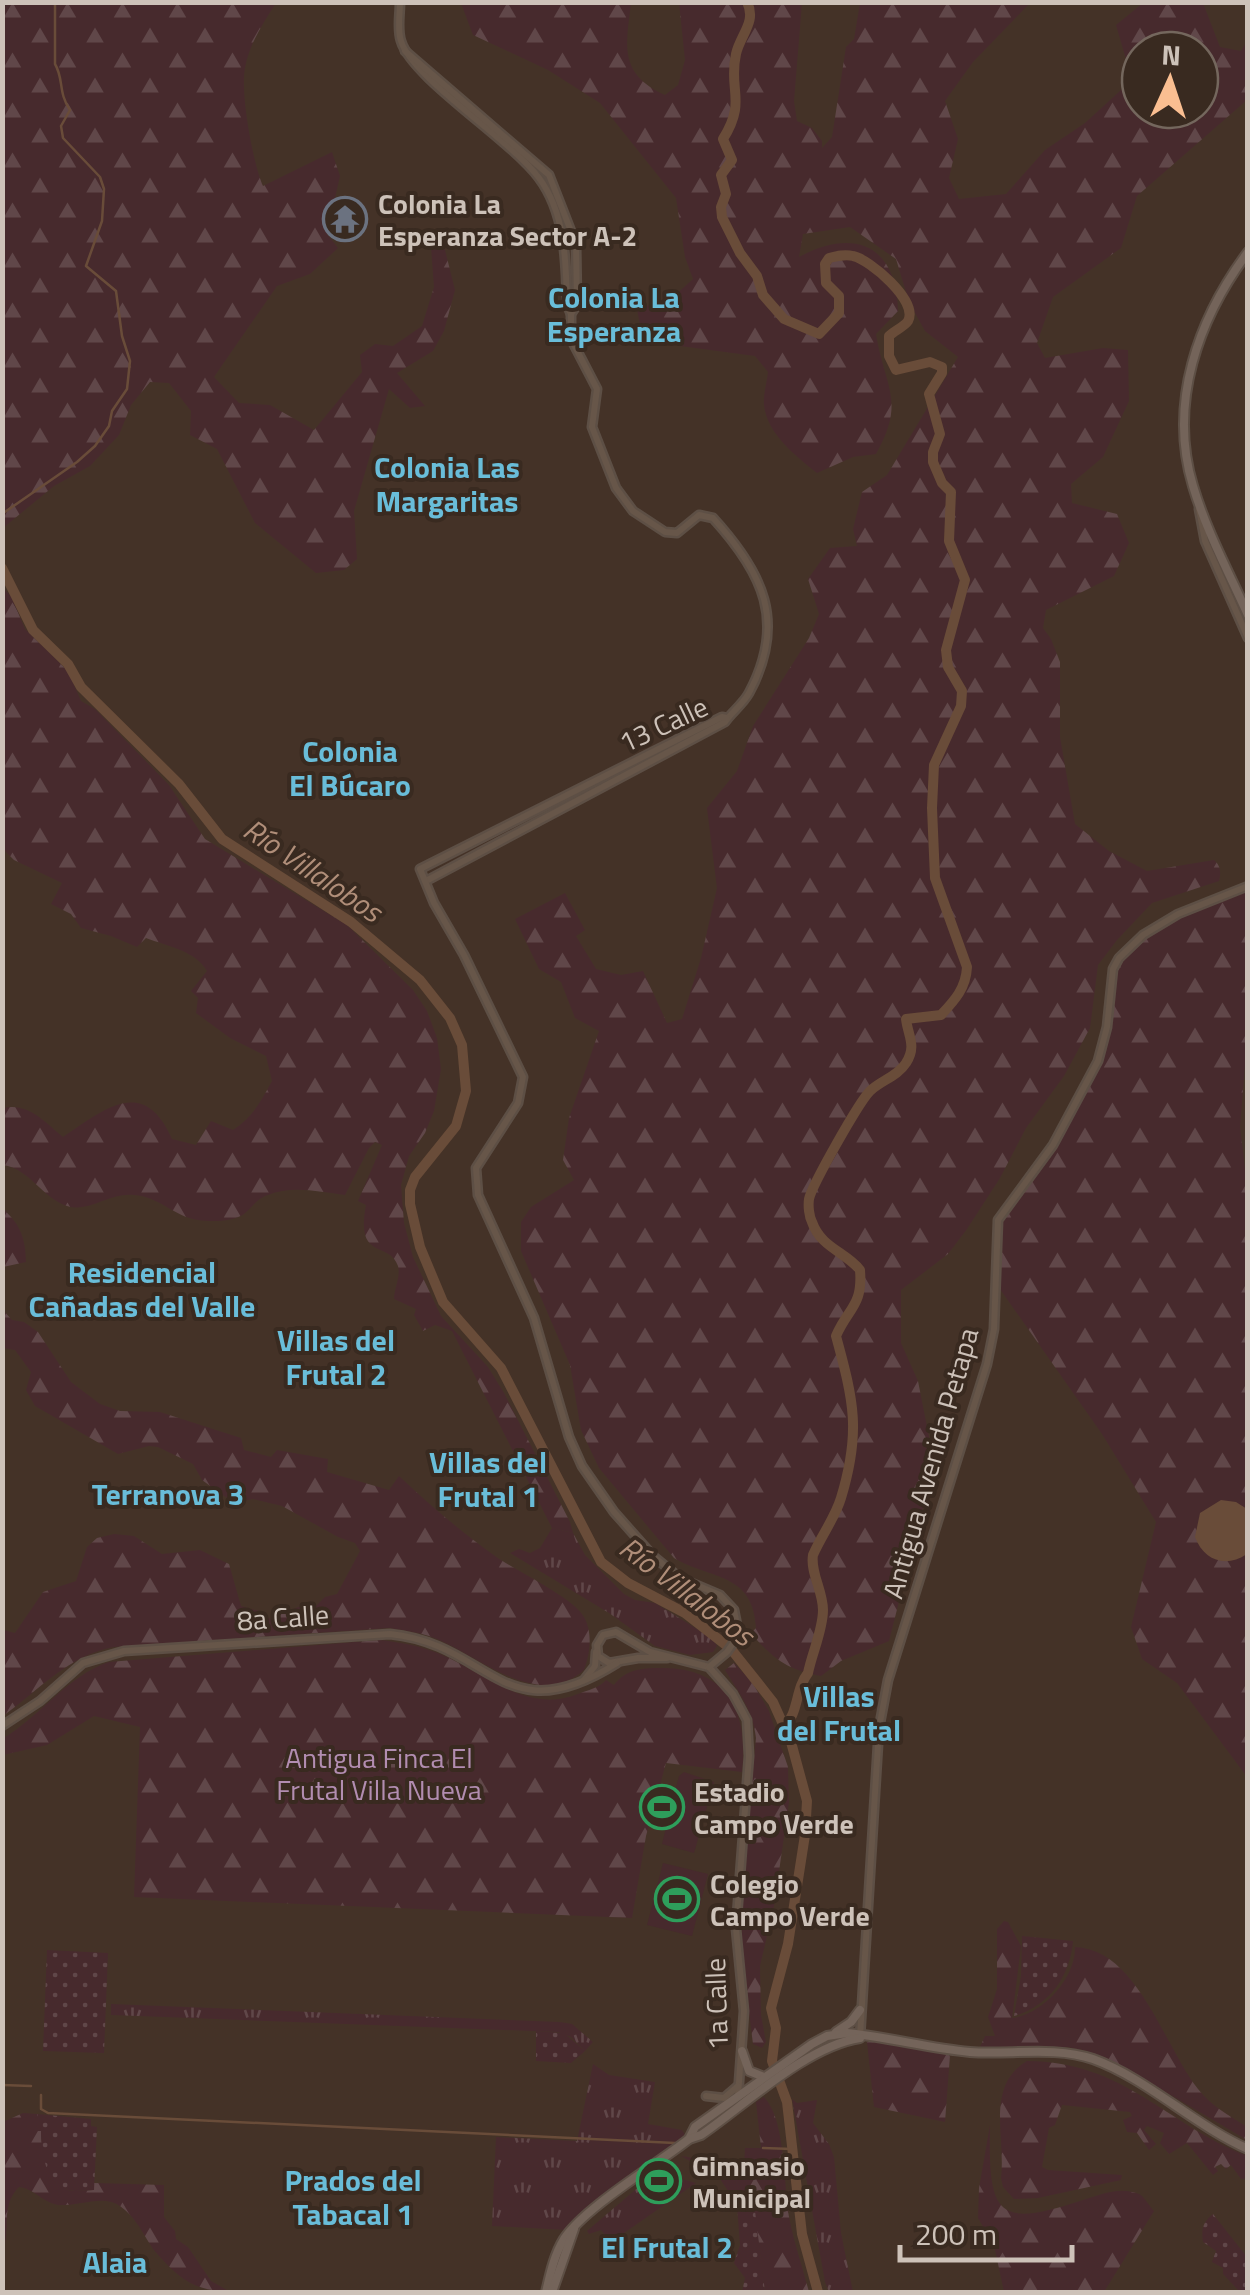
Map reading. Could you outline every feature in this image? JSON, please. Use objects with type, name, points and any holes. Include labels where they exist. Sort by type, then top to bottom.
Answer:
[{"type":"main road","points":[[400,2],[399,35],[405,51],[549,175],[576,244],[577,305],[572,314],[570,339],[597,389],[592,427],[616,488],[633,511],[668,533],[677,533],[699,515],[712,518],[743,558],[766,605],[770,627],[758,673],[743,702],[726,718]]},
{"type":"main road","points":[[1248,252],[1214,304],[1186,388],[1184,442],[1199,503],[1248,615]]},
{"type":"main road","points":[[1199,503],[1200,524],[1209,552],[1248,638]]},
{"type":"main road","name":"13 Calle","points":[[726,718],[710,731],[426,881],[420,869],[726,718]]},
{"type":"main road","points":[[426,881],[434,904],[464,955],[523,1077],[518,1103],[480,1160],[475,1186],[534,1318],[575,1454],[604,1499],[647,1550],[676,1576],[724,1598],[734,1610],[737,1630],[730,1649],[712,1664],[668,1658],[604,1662],[596,1650]]},
{"type":"main road","name":"Antigua Avenida Petapa","points":[[860,2036],[879,1728],[888,1680],[987,1364],[995,1320],[998,1220],[1053,1145],[1098,1060],[1107,1027],[1113,970],[1119,958],[1143,935],[1178,914],[1248,886]]},
{"type":"main road","points":[[578,1684],[595,1666],[598,1640],[603,1634],[616,1632],[668,1658]]},
{"type":"main road","name":"8a Calle","points":[[2,1726],[83,1663],[109,1653],[390,1634],[431,1644],[515,1687],[551,1691],[595,1678],[620,1662]]},
{"type":"main road","points":[[620,1662],[628,1649],[624,1637]]},
{"type":"main road","name":"1a Calle","points":[[712,1664],[734,1694],[748,1725],[736,1910],[736,1948],[744,2011],[738,2096]]},
{"type":"main road","points":[[549,2292],[574,2229],[688,2140],[696,2127],[795,2056],[848,2025],[860,2010]]},
{"type":"main road","points":[[823,2038],[841,2033],[964,2051],[1088,2058],[1248,2149]]},
{"type":"main road","points":[[688,2140],[702,2135],[799,2066],[836,2044],[860,2036]]},
{"type":"main road","points":[[742,2051],[753,2074],[764,2078]]},
{"type":"main road","points":[[706,2096],[724,2098],[739,2085]]},
{"type":"main road","points":[[738,2096],[747,2102]]},
{"type":"main road","points":[[727,2117],[738,2096]]},
{"type":"green space","points":[[3,2],[276,3],[253,42],[245,68],[246,110],[255,161],[263,186],[332,152],[340,176],[327,234],[338,248],[310,274],[277,286],[214,377],[239,403],[270,405],[314,430],[362,372],[360,355],[375,344],[393,346],[422,326],[434,287],[430,234],[440,230],[455,290],[444,331],[433,351],[397,373],[425,406],[410,408],[389,389],[354,511],[357,559],[344,570],[316,573],[255,523],[217,449],[190,435],[191,411],[169,383],[150,382],[131,405],[119,435],[90,466],[54,486],[3,528]]},
{"type":"green space","points":[[461,3],[631,3],[627,45],[632,68],[650,87],[665,95],[678,85],[685,60],[679,3],[802,3],[794,101],[797,121],[812,128],[822,141],[822,148],[832,137],[846,47],[854,39],[860,3],[1030,3],[973,62],[945,101],[958,139],[949,178],[959,199],[1006,194],[1045,150],[1085,123],[1120,91],[1120,130],[1213,130],[1137,196],[1121,248],[1053,297],[1037,343],[1045,358],[1103,348],[1128,350],[1129,401],[1103,457],[1071,484],[1072,503],[1117,514],[1129,543],[1114,576],[1046,610],[1043,628],[1060,662],[1060,737],[1075,824],[1109,851],[1147,871],[1214,860],[1220,870],[1219,881],[1152,903],[1117,940],[1098,965],[1090,1028],[1064,1076],[1026,1128],[1000,1178],[948,1254],[901,1290],[901,1343],[918,1381],[930,1442],[927,1491],[889,1641],[841,1661],[821,1676],[790,1667],[759,1642],[751,1633],[756,1628],[753,1610],[738,1587],[674,1558],[599,1468],[581,1430],[570,1365],[521,1251],[521,1222],[531,1207],[574,1180],[563,1160],[569,1118],[599,1031],[575,1018],[561,982],[539,969],[515,919],[565,893],[585,930],[576,936],[596,969],[621,975],[643,971],[667,1023],[682,1019],[717,888],[707,808],[737,771],[753,726],[809,638],[819,614],[808,579],[830,548],[857,546],[853,529],[862,492],[887,475],[958,357],[925,331],[909,302],[896,259],[850,227],[803,234],[799,257],[838,243],[869,248],[881,257],[896,288],[898,311],[876,334],[892,407],[876,454],[853,457],[817,473],[784,444],[766,416],[768,372],[755,356],[680,346],[640,325],[637,309],[672,298],[693,279],[685,257],[676,198],[600,103],[548,70],[473,35]]},
{"type":"green space","points":[[1143,3],[1203,3],[1213,30],[1120,30],[1120,39],[1116,25]]},
{"type":"green space","points":[[1247,41],[1247,100],[1220,124],[1220,47],[1241,51]]},
{"type":"green space","points":[[2,587],[11,596],[25,629],[68,671],[81,701],[95,709],[169,785],[205,839],[347,925],[413,990],[427,1011],[437,1038],[441,1069],[434,1111],[409,1156],[401,1185],[404,1223],[413,1257],[441,1316],[488,1367],[504,1393],[573,1533],[552,1528],[452,1331],[435,1325],[423,1331],[414,1315],[416,1309],[394,1299],[398,1266],[394,1258],[369,1242],[364,1223],[366,1205],[358,1201],[382,1145],[375,1142],[369,1148],[345,1195],[306,1190],[277,1192],[260,1199],[239,1217],[215,1221],[190,1218],[134,1195],[83,1207],[67,1206],[21,1172],[3,1165],[3,1108],[28,1111],[63,1137],[108,1109],[136,1103],[149,1107],[161,1119],[172,1139],[196,1145],[211,1121],[233,1130],[240,1125],[272,1081],[266,1056],[230,1038],[196,1013],[198,998],[191,991],[207,971],[202,964],[180,950],[146,938],[137,947],[81,928],[71,914],[51,904],[62,883],[14,860],[3,849]]},
{"type":"green space","points":[[1247,891],[1248,1028],[1240,1127],[1248,1193],[1247,1777],[1177,1683],[1142,1659],[1131,1627],[1156,1522],[1102,1434],[995,1282],[1001,1216],[1053,1145],[1087,1085],[1107,1027],[1113,970],[1124,951],[1181,917]]},
{"type":"green space","points":[[3,1209],[21,1232],[26,1262],[3,1267]]},
{"type":"green space","points":[[3,1310],[12,1320],[24,1322],[38,1332],[71,1382],[100,1404],[120,1411],[160,1412],[241,1438],[244,1450],[271,1457],[277,1450],[328,1459],[327,1472],[389,1490],[399,1476],[482,1547],[578,1610],[590,1637],[584,1670],[565,1682],[526,1682],[429,1636],[389,1628],[114,1647],[69,1665],[3,1716],[3,1630],[15,1633],[43,1592],[76,1581],[87,1547],[97,1538],[114,1534],[134,1536],[162,1554],[200,1550],[229,1564],[241,1606],[270,1619],[303,1605],[316,1606],[325,1597],[337,1594],[360,1551],[355,1543],[282,1506],[253,1499],[236,1502],[224,1496],[202,1480],[193,1464],[158,1447],[118,1454],[35,1406],[26,1390],[31,1372],[15,1350],[3,1348]]},
{"type":"green space","points":[[552,1528],[573,1533],[585,1555],[624,1594],[655,1603],[713,1639],[717,1646],[713,1652],[690,1655],[655,1646],[510,1553],[519,1549],[530,1553],[540,1548]]},
{"type":"green space","name":"Antigua Finca El Frutal Villa Nueva","points":[[379,1640],[433,1651],[506,1689],[541,1699],[578,1694],[606,1680],[614,1685],[624,1675],[642,1669],[686,1670],[704,1676],[730,1698],[737,1713],[742,1731],[742,1772],[666,1763],[646,1836],[632,1918],[134,1897],[140,1727],[94,1716],[47,1745],[3,1755],[2,1739],[80,1676],[109,1662]]},
{"type":"green space","points":[[734,1663],[752,1682],[769,1711],[788,1767],[789,1802],[774,1906],[760,1966],[766,2042],[762,2048],[753,2044],[741,1948],[756,1738],[749,1710],[725,1670]]},
{"type":"green space","points":[[684,1772],[714,1782],[694,1853],[662,1844],[679,1776]]},
{"type":"green space","name":"Colegio Campo Verde","points":[[663,1863],[708,1874],[692,1936],[647,1925]]},
{"type":"green space","points":[[1004,1921],[1021,1946],[1012,2018],[1035,2010],[1055,1993],[1070,1971],[1075,1947],[1097,1952],[1132,1981],[1198,2089],[1215,2106],[1247,2127],[1247,2140],[1130,2071],[1087,2051],[1067,2047],[980,2047],[985,2036],[995,2036],[988,2017],[997,1989],[997,1929]]},
{"type":"green space","points":[[1022,1936],[1073,1941],[1056,1988],[1038,2005],[1014,2016],[1021,1976]]},
{"type":"green space","points":[[47,1950],[108,1953],[104,2053],[43,2051]]},
{"type":"green space","points":[[111,2004],[560,2022],[572,2024],[593,2042],[585,2051],[571,2037],[558,2032],[111,2015]]},
{"type":"green space","points":[[536,2031],[564,2033],[585,2051],[571,2063],[536,2061]]},
{"type":"green space","points":[[867,2042],[950,2055],[945,2122],[874,2107]]},
{"type":"green space","points":[[1027,2061],[1091,2072],[1143,2096],[1247,2156],[1247,2178],[1241,2179],[1231,2165],[1226,2169],[1221,2164],[1215,2167],[1218,2171],[1213,2175],[1187,2143],[1169,2154],[1160,2143],[1164,2133],[1147,2126],[1144,2130],[1156,2144],[1149,2150],[1137,2133],[1127,2132],[1123,2120],[1132,2116],[1130,2112],[1062,2105],[1055,2125],[1049,2128],[1042,2167],[1122,2175],[1121,2180],[1038,2198],[1014,2199],[1003,2187],[1001,2178],[1000,2114],[1006,2084]]},
{"type":"green space","points":[[593,2064],[609,2075],[655,2082],[648,2124],[682,2130],[685,2135],[598,2198],[566,2230],[492,2226],[496,2137],[577,2141]]},
{"type":"green space","points":[[764,2097],[777,2122],[790,2222],[809,2292],[765,2292],[754,2210],[737,2205],[719,2177],[681,2156],[744,2165],[745,2148],[761,2148],[756,2102]]},
{"type":"green space","points":[[792,2099],[797,2103],[817,2100],[813,2123],[834,2157],[841,2233],[853,2292],[829,2292],[825,2282]]},
{"type":"green space","points":[[23,2113],[37,2114],[37,2130],[41,2131],[47,2165],[61,2186],[77,2191],[93,2190],[94,2183],[164,2185],[164,2217],[176,2239],[188,2247],[211,2281],[227,2290],[267,2292],[215,2291],[190,2283],[167,2264],[130,2215],[114,2203],[60,2205],[19,2187],[8,2210],[3,2251],[3,2122]]},
{"type":"green space","points":[[37,2114],[91,2119],[91,2126],[97,2127],[94,2190],[68,2190],[54,2181],[43,2157]]},
{"type":"green space","points":[[990,2125],[992,2180],[996,2197],[1004,2208],[1033,2213],[1126,2191],[1141,2195],[1154,2211],[1104,2292],[1004,2292],[994,2245],[978,2218]]},
{"type":"green space","name":"El Frutal 2","points":[[667,2165],[681,2179],[696,2183],[611,2242],[601,2230],[589,2234],[587,2231],[648,2179],[657,2190],[667,2183],[659,2171]]},
{"type":"green space","name":"El Frutal 2","points":[[737,2205],[755,2211],[765,2292],[742,2292],[745,2278],[734,2263],[740,2245]]},
{"type":"green space","points":[[1213,2214],[1247,2257],[1247,2292],[1240,2292],[1223,2274],[1223,2268],[1212,2262],[1216,2251],[1203,2242],[1204,2226]]},
{"type":"shaded area","points":[[1221,1500],[1236,1502],[1247,1509],[1247,1554],[1231,1561],[1210,1557],[1195,1537],[1200,1513]]},
{"type":"waterway","points":[[2,514],[95,446],[127,389],[130,361],[116,291],[86,266],[102,221],[104,189],[100,177],[63,138],[61,126],[70,110],[55,64],[55,2]]},
{"type":"waterway","points":[[747,2],[749,22],[734,66],[736,105],[723,139],[732,160],[721,175],[726,194],[722,217],[757,276],[763,295],[784,319],[819,334],[839,313],[839,296],[826,283],[825,264],[829,258],[847,255],[860,259],[900,292],[909,313],[908,321],[889,336],[889,356],[896,370],[930,362],[942,367],[929,394],[940,434],[933,462],[942,483],[951,492],[949,541],[965,580],[946,650],[948,667],[962,691],[961,706],[934,765],[932,808],[935,878],[967,967],[966,974],[959,993],[941,1015],[906,1019],[911,1046],[906,1063],[864,1098],[809,1199],[809,1214],[816,1231],[860,1270],[857,1299],[836,1336],[851,1399],[853,1435],[838,1505],[813,1555],[823,1610],[821,1625],[808,1673],[784,1727]]},
{"type":"waterway","name":"Río Villalobos","points":[[2,568],[33,630],[68,664],[81,687],[179,784],[222,839],[351,922],[420,980],[450,1018],[462,1045],[466,1091],[456,1126],[415,1177],[410,1190],[420,1247],[443,1302],[501,1368],[601,1562],[628,1583],[685,1613],[731,1649],[773,1702],[791,1742],[807,1801],[805,1835],[788,1944],[771,2008],[776,2028],[772,2061],[787,2102],[802,2234],[818,2292]]},
{"type":"waterway","points":[[2,2085],[31,2086]]},
{"type":"waterway","points":[[41,2095],[41,2109],[48,2113],[675,2143]]},
{"type":"waterway","points":[[763,2148],[792,2149]]},
{"type":"place","name":"Colonia La Esperanza Sector A-2","points":[[345,219]]},
{"type":"place","name":"Estadio Campo Verde","points":[[662,1807]]},
{"type":"place","name":"Colegio Campo Verde","points":[[677,1899]]},
{"type":"place","name":"Gimnasio Municipal","points":[[659,2181]]},
{"type":"district","name":"Colonia La Esperanza","points":[[614,314]]},
{"type":"district","name":"Colonia Las Margaritas","points":[[447,484]]},
{"type":"district","name":"Colonia El Búcaro","points":[[350,768]]},
{"type":"district","name":"Residencial Cañadas del Valle","points":[[142,1289]]},
{"type":"district","name":"Villas del Frutal 2","points":[[336,1357]]},
{"type":"district","name":"Villas del Frutal 1","points":[[488,1479]]},
{"type":"district","name":"Terranova 3","points":[[168,1494]]},
{"type":"district","name":"Villas del Frutal","points":[[839,1713]]},
{"type":"district","name":"Prados del Tabacal 1","points":[[353,2197]]},
{"type":"district","name":"El Frutal 2","points":[[667,2247]]},
{"type":"district","name":"Alaia","points":[[115,2262]]}]
